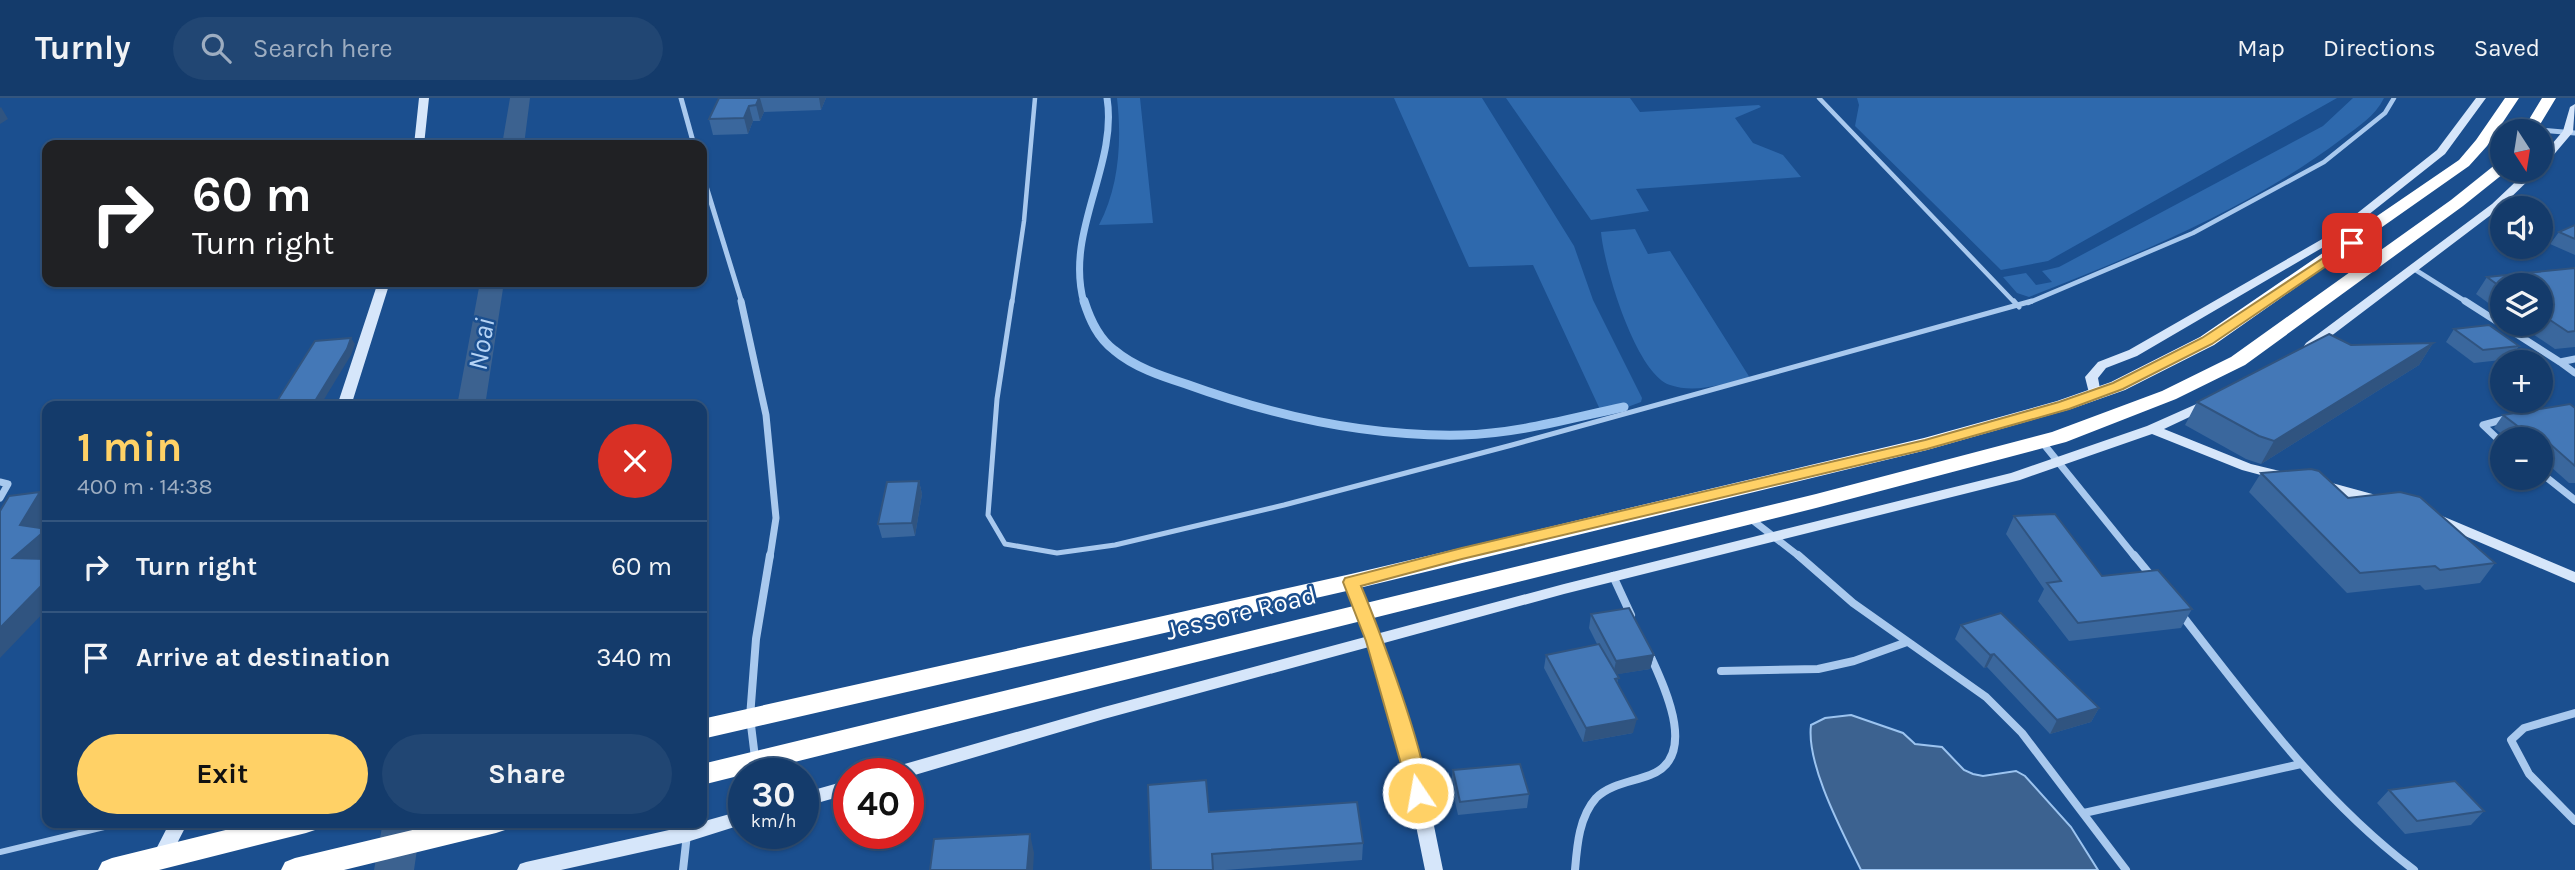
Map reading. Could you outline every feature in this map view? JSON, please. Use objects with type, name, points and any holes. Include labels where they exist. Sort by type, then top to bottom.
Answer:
[{"type":"highway","points":[[707,728],[1351,582],[1914,447],[2008,423],[2095,394],[2165,364],[2207,341],[2442,180],[2482,143],[2512,98]]},
{"type":"highway","points":[[2536,119],[2549,98]]},
{"type":"highway","name":"Jessore Road","points":[[793,758],[1747,516],[1955,466],[2042,442],[2122,415],[2238,360],[2490,177]]},
{"type":"highway","name":"Jessore Road","points":[[707,774],[728,771]]},
{"type":"highway","points":[[112,870],[281,828]]},
{"type":"highway","points":[[295,870],[475,828]]},
{"type":"street","points":[[420,140],[424,98]]},
{"type":"street","points":[[681,98],[693,140]]},
{"type":"street","points":[[2095,394],[2091,377],[2102,365],[2133,353],[2335,236],[2441,152],[2481,98]]},
{"type":"street","points":[[2553,151],[2571,133],[2575,107]]},
{"type":"street","points":[[2553,132],[2571,133]]},
{"type":"street","points":[[2301,353],[2496,206],[2521,182]]},
{"type":"street","points":[[707,189],[739,291],[763,403],[776,518],[756,639],[750,717],[756,758]]},
{"type":"street","points":[[2414,269],[2575,373]]},
{"type":"street","points":[[346,401],[382,287]]},
{"type":"street","points":[[2560,362],[2575,359]]},
{"type":"street","points":[[924,765],[1104,713],[1613,576],[2015,477],[2152,429],[2221,397]]},
{"type":"street","points":[[2490,432],[2483,425],[2516,417]]},
{"type":"street","points":[[2152,429],[2247,467],[2397,506]]},
{"type":"street","points":[[2042,442],[2154,580]]},
{"type":"street","points":[[0,482],[8,484],[0,498]]},
{"type":"street","points":[[2553,483],[2575,500]]},
{"type":"street","points":[[2423,513],[2575,579]]},
{"type":"street","points":[[1747,516],[1776,536],[1853,603],[1986,697],[2022,733],[2126,870]]},
{"type":"street","points":[[1613,576],[1636,626]]},
{"type":"street","points":[[1351,582],[1375,641],[1413,767],[1434,870]]},
{"type":"street","points":[[2171,602],[2301,765],[2342,808],[2395,857],[2414,870]]},
{"type":"street","points":[[1721,671],[1818,669],[1854,661],[1907,642]]},
{"type":"street","points":[[1576,870],[1579,840],[1589,808],[1604,792],[1657,772],[1668,764],[1676,747],[1665,688],[1648,651]]},
{"type":"street","points":[[2575,713],[2524,728],[2511,740],[2517,757],[2543,791],[2575,821]]},
{"type":"street","points":[[2084,813],[2301,765]]},
{"type":"street","points":[[534,868],[687,834],[728,822]]},
{"type":"street","points":[[161,857],[176,828]]},
{"type":"street","points":[[683,870],[687,834]]},
{"type":"lane","points":[[1035,98],[1024,221],[997,399],[988,515],[1005,544],[1057,553],[1115,545],[1284,505],[2019,307],[2193,233],[2324,162],[2385,113],[2394,98]]},
{"type":"lane","points":[[1819,98],[2019,307]]},
{"type":"lane","points":[[0,852],[100,828]]},
{"type":"shaded area","points":[[1117,98],[1140,98],[1153,223],[1099,225],[1115,179],[1119,147]]},
{"type":"shaded area","points":[[1394,98],[1482,98],[1574,246],[1593,300],[1642,398],[1641,402],[1603,416],[1533,265],[1469,267]]},
{"type":"shaded area","points":[[1506,98],[1630,98],[1640,112],[1759,105],[1761,107],[1735,118],[1753,143],[1783,155],[1801,177],[1636,189],[1649,211],[1591,220]]},
{"type":"shaded area","points":[[1857,98],[2337,98],[2048,261],[2001,270],[1855,126],[1859,105]]},
{"type":"shaded area","points":[[2353,98],[2384,98],[2361,125],[2307,163],[2192,228],[2029,297],[2017,293],[2003,277],[2026,273],[2036,285],[2052,282],[2042,271],[2059,267],[2323,126]]},
{"type":"shaded area","points":[[1635,229],[1648,254],[1670,251],[1750,378],[1710,387],[1690,388],[1670,385],[1657,377],[1645,361],[1624,318],[1603,248],[1601,232]]},
{"type":"shaded area","points":[[1851,715],[1903,733],[1915,744],[1942,747],[1964,770],[1973,774],[1983,776],[2016,771],[2025,776],[2071,827],[2098,870],[1861,870],[1827,799],[1811,741],[1811,725],[1825,718]]},
{"type":"building","points":[[719,98],[759,98],[756,105],[749,106],[744,118],[709,119]]},
{"type":"building","points":[[2575,225],[2575,239],[2559,232]]},
{"type":"building","points":[[2575,268],[2575,331],[2568,332],[2553,322],[2553,273],[2526,273]]},
{"type":"building","points":[[2489,325],[2490,336],[2505,336],[2519,346],[2483,350],[2454,329]]},
{"type":"building","points":[[2329,334],[2351,345],[2433,343],[2274,441],[2259,436],[2197,402]]},
{"type":"building","points":[[351,338],[315,401],[277,401],[315,341]]},
{"type":"building","points":[[2570,404],[2575,408],[2575,466],[2553,447],[2553,427],[2519,427],[2503,415],[2553,413],[2553,407]]},
{"type":"building","points":[[2311,469],[2319,471],[2348,498],[2400,492],[2420,497],[2495,563],[2440,570],[2435,566],[2360,573],[2261,473]]},
{"type":"building","points":[[919,481],[912,523],[878,524],[887,482]]},
{"type":"building","points":[[40,492],[20,525],[42,528],[42,533],[13,558],[42,559],[42,585],[0,628],[0,511],[9,496]]},
{"type":"building","points":[[2055,514],[2102,576],[2158,570],[2192,609],[2078,623],[2047,583],[2061,581],[2014,516]]},
{"type":"building","points":[[1629,608],[1654,655],[1616,661],[1591,614]]},
{"type":"building","points":[[2001,613],[2099,708],[2057,720],[1994,654],[1990,655],[1961,625]]},
{"type":"building","points":[[1599,644],[1619,678],[1615,679],[1637,719],[1586,728],[1546,655]]},
{"type":"building","points":[[1520,764],[1529,794],[1460,802],[1453,770]]},
{"type":"building","points":[[1206,780],[1209,812],[1357,802],[1363,843],[1212,854],[1213,870],[1151,870],[1148,785]]},
{"type":"building","points":[[2455,781],[2484,811],[2417,821],[2389,790]]},
{"type":"building","points":[[1030,834],[1027,870],[930,870],[934,839]]},
{"type":"waterway","name":"Noai","points":[[514,140],[520,98]]},
{"type":"waterway","points":[[1084,303],[1080,277],[1081,251],[1105,149],[1107,98]]},
{"type":"waterway","name":"Noai","points":[[472,401],[491,287]]},
{"type":"waterway","points":[[1084,301],[1103,340],[1139,366],[1253,406],[1321,422],[1426,435],[1483,434],[1523,429],[1624,407]]},
{"type":"waterway","name":"Noai","points":[[394,870],[401,828]]},
{"type":"route","points":[[1418,793],[1413,767],[1375,641],[1351,582],[1609,518],[1927,444],[2064,405],[2118,386],[2207,341],[2352,243]]}]
